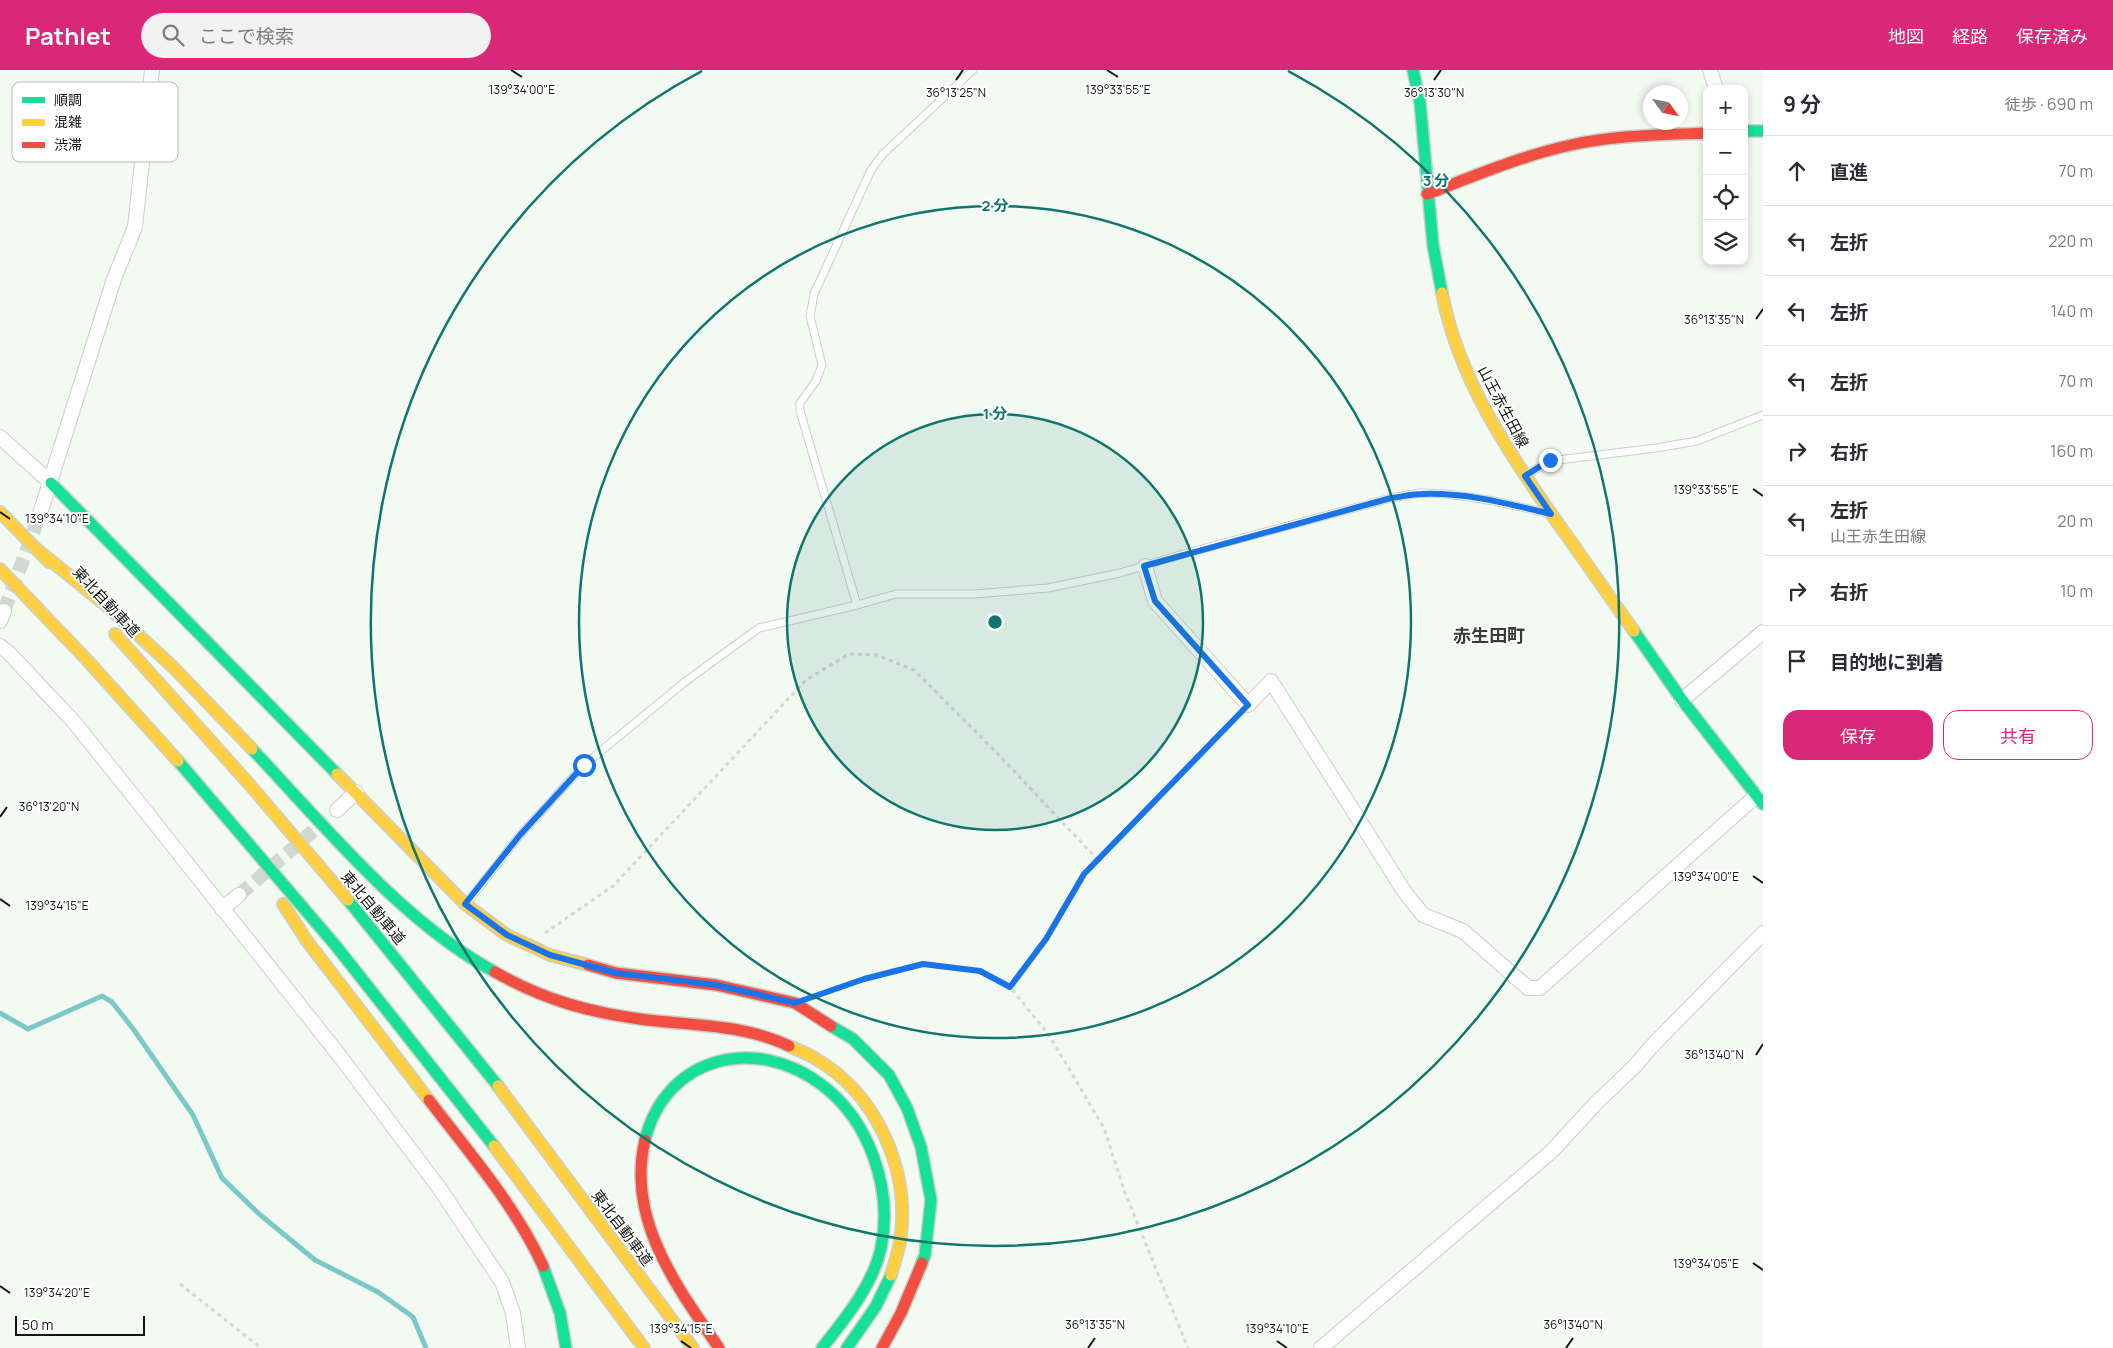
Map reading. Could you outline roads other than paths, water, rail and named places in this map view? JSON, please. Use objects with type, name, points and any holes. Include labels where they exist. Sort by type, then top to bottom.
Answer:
[{"type":"main road","name":"山王赤生田線","points":[[1414,70],[1420,102],[1433,244],[1442,294],[1454,338],[1481,403],[1525,476],[1551,514],[1682,700],[1760,800]]},
{"type":"main road","points":[[1748,131],[1763,131]]},
{"type":"main road","points":[[1427,194],[1529,156],[1593,140],[1703,133]]},
{"type":"main road","points":[[51,483],[465,904],[507,935],[550,955],[616,973],[716,985],[795,1003],[853,1039],[889,1075],[907,1108],[921,1147],[931,1200],[925,1255],[902,1313],[882,1348]]},
{"type":"main road","name":"東北自動車道","points":[[0,512],[94,611]]},
{"type":"main road","points":[[38,551],[108,606],[173,667],[376,880],[405,908],[465,956],[499,976],[568,1004],[599,1012],[753,1034],[784,1044],[810,1056],[836,1072],[853,1088],[869,1106],[881,1126],[900,1178],[903,1204],[900,1238],[890,1278],[863,1328],[847,1348]]},
{"type":"main road","points":[[0,568],[131,708],[326,935],[505,1160],[644,1348]]},
{"type":"main road","name":"東北自動車道","points":[[107,624],[255,791],[409,975],[472,1054],[693,1348]]},
{"type":"main road","points":[[225,816],[307,941],[482,1171],[520,1225],[546,1272],[558,1302],[566,1348]]},
{"type":"main road","points":[[719,1348],[668,1272],[654,1241],[643,1204],[640,1176],[642,1146],[648,1122],[659,1101],[679,1081],[699,1068],[722,1060],[746,1057],[768,1060],[792,1067],[836,1097],[852,1116],[866,1138],[877,1166],[883,1193],[885,1222],[880,1248],[872,1274],[859,1298],[822,1348]]},
{"type":"street","points":[[1710,70],[1715,85]]},
{"type":"street","points":[[39,517],[114,279],[135,227],[142,162]]},
{"type":"street","points":[[0,437],[51,483]]},
{"type":"street","points":[[1144,566],[1155,601],[1248,705],[1271,681],[1404,891],[1423,915],[1463,931],[1528,988],[1540,988],[1760,800]]},
{"type":"street","points":[[1682,700],[1763,632]]},
{"type":"street","points":[[0,646],[8,652],[74,722],[339,1055],[440,1189],[502,1282],[513,1313],[518,1348]]},
{"type":"street","points":[[337,810],[356,792]]},
{"type":"street","points":[[222,909],[239,895]]},
{"type":"street","points":[[1322,1348],[1552,1151],[1597,1102],[1634,1067],[1651,1047],[1763,933]]},
{"type":"lane","points":[[856,605],[800,411],[800,404],[816,380],[822,365],[810,316],[814,294],[871,170],[882,154],[973,70]]},
{"type":"lane","points":[[1525,476],[1550,460],[1656,448],[1697,440],[1763,415]]},
{"type":"lane","points":[[465,904],[520,835],[584,765],[686,680],[759,628],[896,594],[975,594],[1048,588],[1120,573],[1391,498],[1420,494],[1448,494],[1494,501],[1551,514]]},
{"type":"waterway","points":[[0,1013],[28,1029],[102,996],[112,1002],[134,1030],[193,1115],[222,1178],[258,1213],[315,1260],[378,1292],[413,1317],[426,1348]]},
{"type":"tunnel","points":[[4,611],[39,517]]},
{"type":"tunnel","points":[[239,895],[327,819]]},
{"type":"district","name":"赤生田町","points":[[1489,636]]}]
